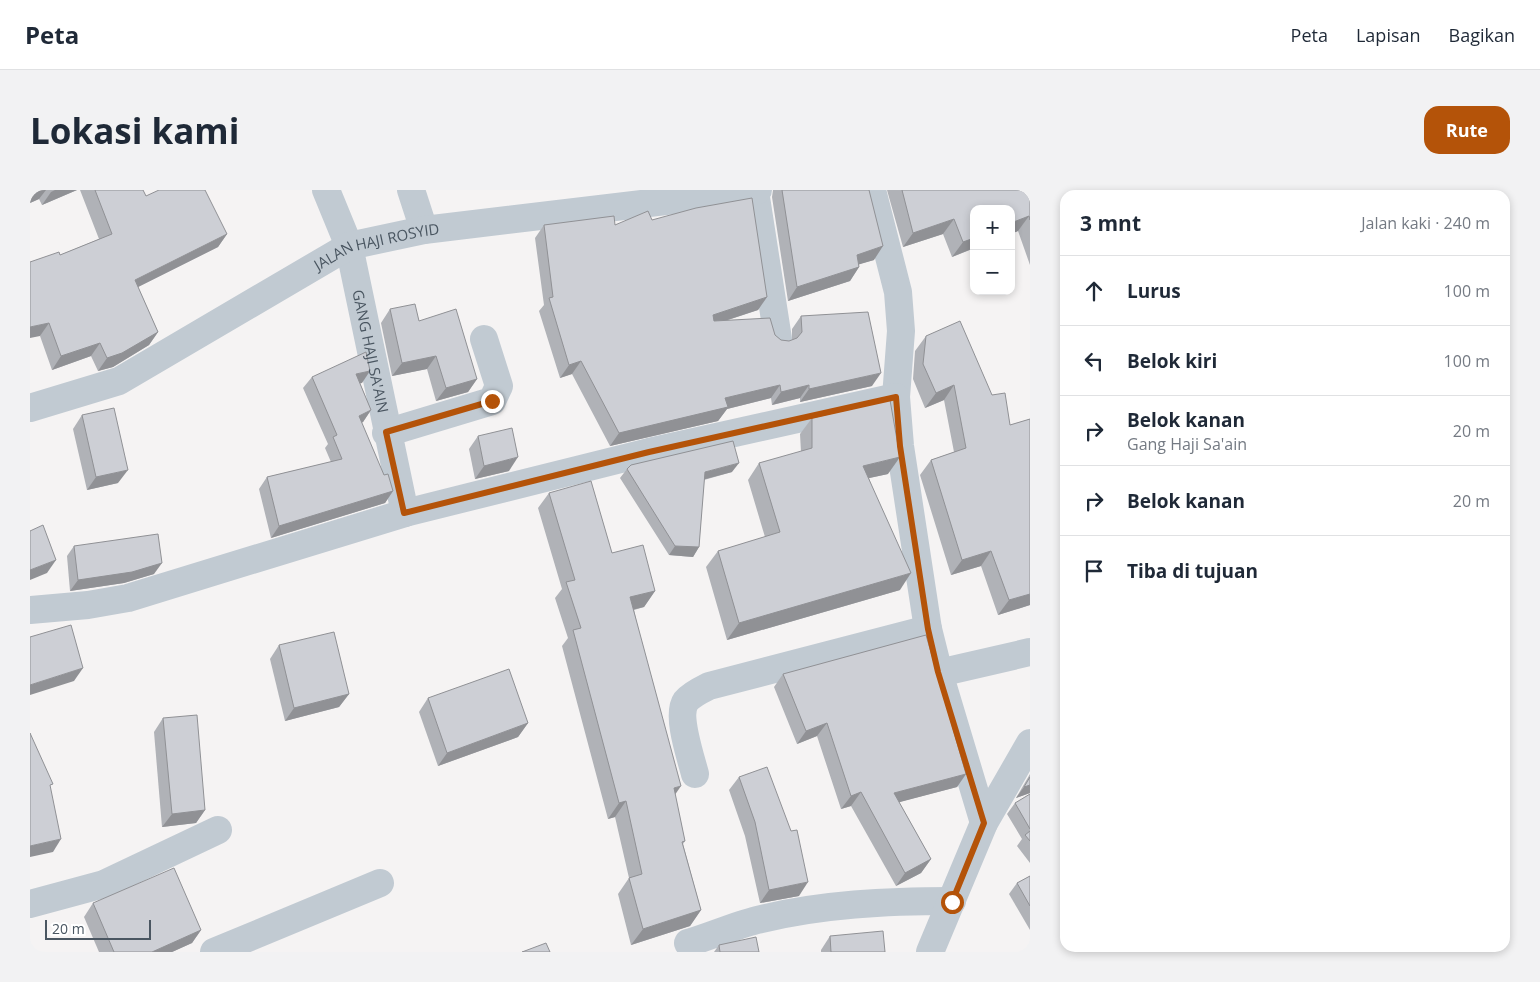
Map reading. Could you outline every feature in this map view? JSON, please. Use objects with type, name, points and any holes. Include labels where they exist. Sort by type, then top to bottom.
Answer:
[{"type":"street","name":"GANG HAJI SA'AIN","points":[[326,190],[349,246],[404,513]]},
{"type":"street","points":[[411,190],[424,230]]},
{"type":"street","name":"JALAN HAJI ROSYID","points":[[30,408],[119,381],[349,246],[424,230],[756,190]]},
{"type":"street","points":[[756,190],[778,339]]},
{"type":"street","points":[[872,190],[898,292],[901,331],[896,397],[900,446],[928,629],[938,672],[984,823]]},
{"type":"street","points":[[386,432],[492,401],[499,386],[484,339]]},
{"type":"street","points":[[30,610],[88,605],[128,598],[404,513],[649,452],[896,397]]},
{"type":"street","points":[[695,774],[681,714],[685,702],[696,692],[709,686],[928,629]]},
{"type":"street","points":[[938,672],[1030,652]]},
{"type":"street","points":[[930,952],[984,823],[1030,743]]},
{"type":"street","points":[[30,904],[104,884],[218,830]]},
{"type":"street","points":[[214,952],[380,883]]},
{"type":"street","points":[[688,943],[758,920],[817,909],[884,902],[952,902]]},
{"type":"building","points":[[95,190],[143,190],[146,196],[159,190],[205,190],[227,234],[135,280],[158,332],[122,353],[107,358],[100,343],[61,356],[49,323],[30,327],[30,262],[59,252],[60,255],[112,234]]},
{"type":"building","points":[[782,190],[869,190],[883,246],[857,255],[859,267],[797,287]]},
{"type":"building","points":[[902,190],[1030,190],[1030,220],[1029,216],[1015,221],[1015,205],[970,205],[970,239],[963,242],[954,219],[913,233]]},
{"type":"building","points":[[752,198],[767,297],[713,315],[714,321],[770,318],[775,335],[781,340],[789,341],[797,338],[802,332],[801,316],[868,312],[881,373],[809,389],[809,385],[781,392],[780,385],[725,398],[728,407],[619,433],[581,361],[569,365],[549,298],[553,297],[544,225],[614,216],[615,225],[648,211],[652,220],[696,208]]},
{"type":"building","points":[[415,304],[419,321],[456,309],[477,379],[446,388],[436,356],[402,363],[390,309]]},
{"type":"building","points":[[960,321],[992,395],[1005,393],[1010,425],[1030,419],[1030,594],[1009,600],[991,551],[962,560],[931,460],[966,448],[954,385],[936,393],[923,364],[926,336]]},
{"type":"building","points":[[366,352],[370,371],[356,374],[371,410],[359,416],[384,475],[388,474],[393,491],[279,526],[267,477],[342,459],[333,437],[337,435],[312,377]]},
{"type":"building","points":[[890,400],[900,457],[863,466],[911,573],[739,623],[718,551],[780,532],[759,463],[812,448],[812,418]]},
{"type":"building","points":[[114,408],[128,470],[96,477],[82,415]]},
{"type":"building","points":[[512,428],[518,457],[484,466],[478,436]]},
{"type":"building","points":[[733,441],[739,463],[705,472],[699,547],[675,546],[627,469],[631,465]]},
{"type":"building","points":[[591,481],[612,553],[643,545],[655,591],[630,597],[681,786],[674,788],[685,841],[682,842],[701,910],[643,929],[629,878],[642,874],[626,801],[619,803],[573,630],[581,628],[566,582],[575,580],[549,493]]},
{"type":"building","points":[[43,525],[56,560],[30,570],[30,531]]},
{"type":"building","points":[[158,534],[162,563],[132,572],[78,580],[74,546]]},
{"type":"building","points":[[71,625],[83,668],[30,685],[30,637]]},
{"type":"building","points":[[334,632],[349,694],[294,708],[279,645]]},
{"type":"building","points":[[926,635],[966,774],[894,793],[931,859],[905,873],[861,792],[851,796],[827,723],[806,731],[783,674]]},
{"type":"building","points":[[509,669],[528,723],[447,753],[428,698]]},
{"type":"building","points":[[197,715],[205,810],[172,814],[163,718]]},
{"type":"building","points":[[30,733],[53,784],[50,785],[61,839],[30,846]]},
{"type":"building","points":[[767,767],[791,831],[797,830],[808,882],[769,890],[755,822],[739,777]]},
{"type":"building","points":[[1030,777],[1030,785],[1024,787]]},
{"type":"building","points":[[1030,794],[1030,829],[1015,803]]},
{"type":"building","points":[[1030,831],[1030,841],[1025,835]]},
{"type":"building","points":[[174,868],[201,930],[152,952],[114,952],[93,903]]},
{"type":"building","points":[[1030,876],[1030,906],[1017,883]]},
{"type":"building","points":[[883,931],[885,952],[831,952],[830,936]]},
{"type":"building","points":[[756,937],[759,952],[720,952],[719,945]]},
{"type":"building","points":[[546,943],[550,952],[522,952]]},
{"type":"route","points":[[492,401],[386,432],[404,513],[649,452],[896,397],[900,446],[928,629],[938,672],[984,823],[952,902]]}]
